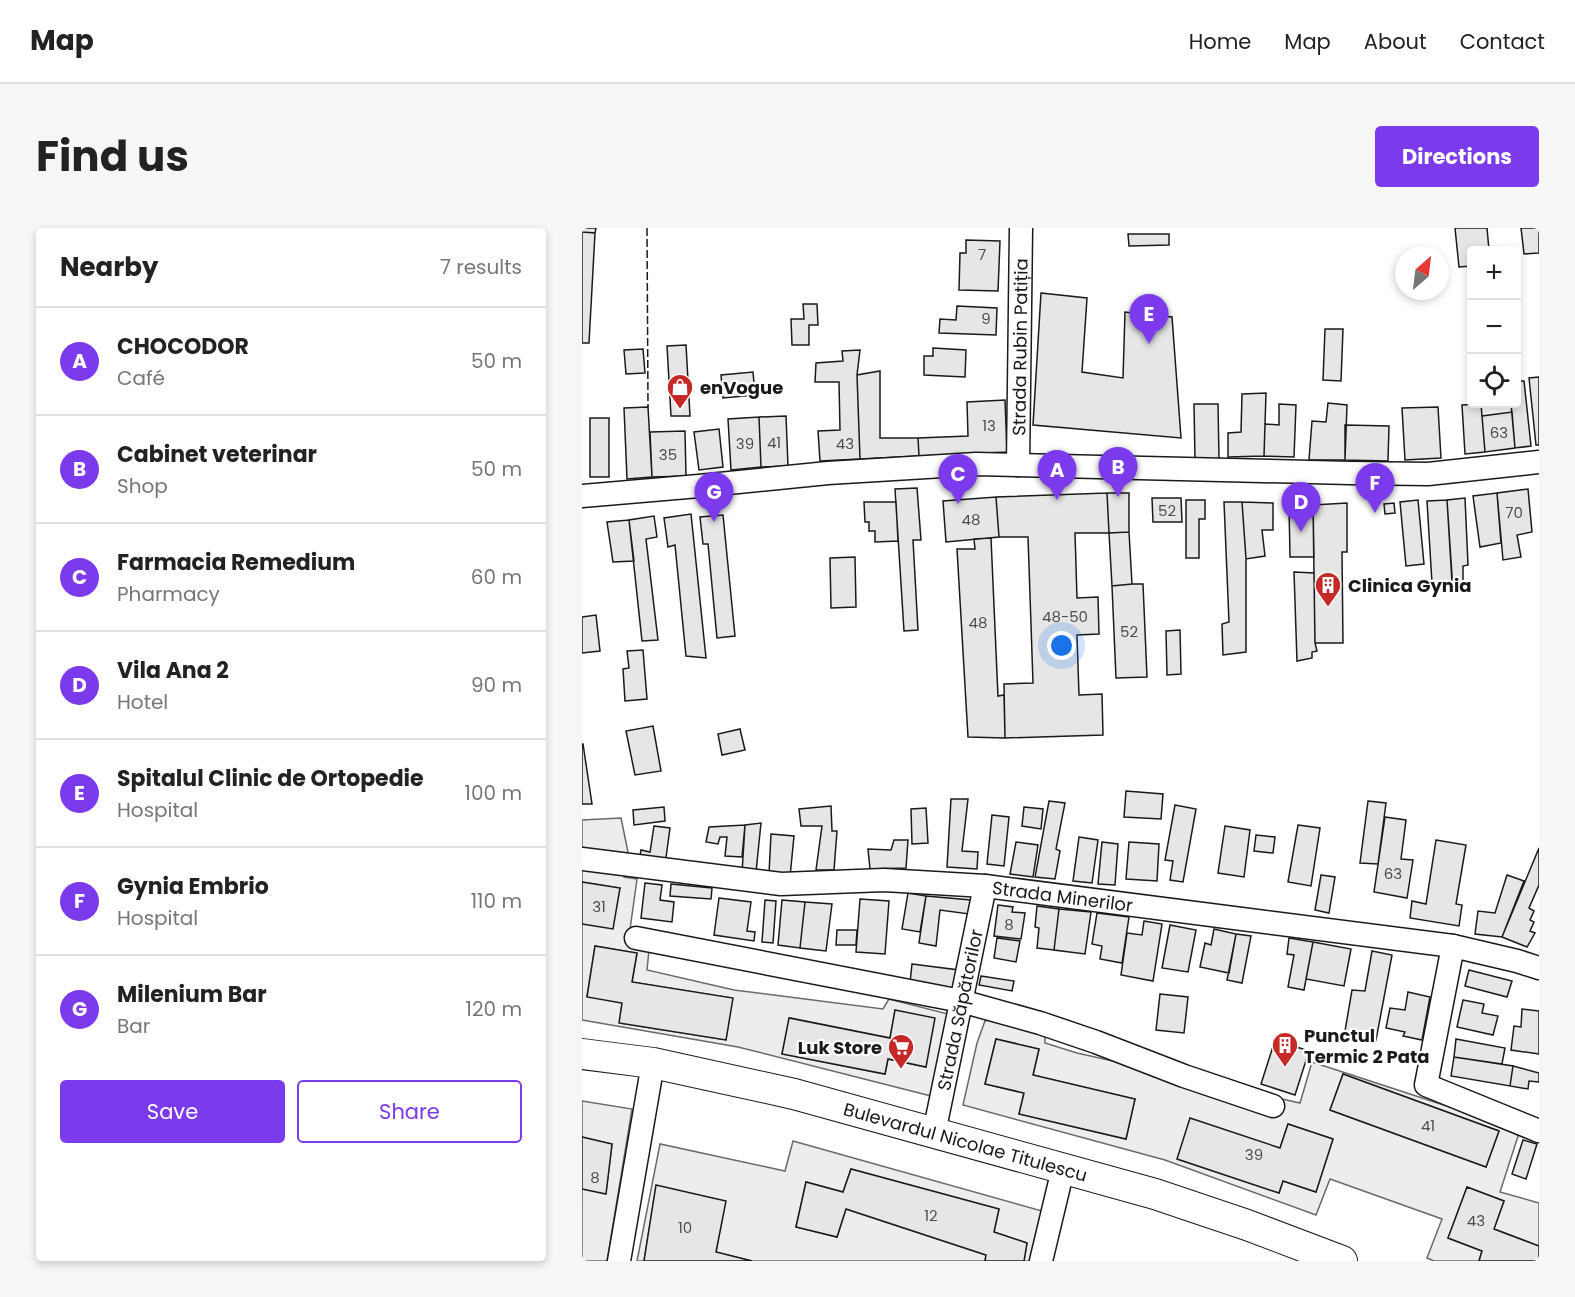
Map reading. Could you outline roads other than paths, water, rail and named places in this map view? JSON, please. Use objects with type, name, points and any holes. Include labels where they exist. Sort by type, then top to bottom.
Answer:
[{"type":"main road","name":"Bulevardul Nicolae Titulescu","points":[[582,1054],[653,1063],[794,1094],[1155,1194],[1247,1225],[1342,1261]]},
{"type":"street","name":"Strada Rubin Patiția","points":[[1018,465],[1021,228]]},
{"type":"street","points":[[582,495],[699,486],[828,472],[976,464],[1428,474],[1539,462]]},
{"type":"street","name":"Strada Minerilor","points":[[582,858],[781,884],[884,880],[985,886],[1453,946],[1539,968]]},
{"type":"street","name":"Strada Săpătorilor","points":[[934,1133],[985,886]]},
{"type":"street","points":[[636,938],[961,1001],[1040,1023],[1273,1106]]},
{"type":"street","points":[[1453,946],[1426,1085],[1539,1131]]},
{"type":"street","points":[[619,1261],[653,1063]]},
{"type":"street","points":[[1041,1261],[1063,1169]]},
{"type":"place","name":"Spitalul Clinic de Ortopedie","points":[[1149,344]]},
{"type":"place","name":"enVogue","points":[[680,410]]},
{"type":"place","name":"Cabinet veterinar","points":[[1118,497]]},
{"type":"place","name":"CHOCODOR","points":[[1057,500]]},
{"type":"place","name":"Farmacia Remedium","points":[[958,504]]},
{"type":"place","name":"Gynia Embrio","points":[[1375,513]]},
{"type":"place","name":"Milenium Bar","points":[[714,522]]},
{"type":"place","name":"Vila Ana 2","points":[[1301,532]]},
{"type":"place","name":"Clinica Gynia","points":[[1328,608]]},
{"type":"place","name":"Punctul Termic 2 Pata","points":[[1285,1068]]},
{"type":"place","name":"Luk Store","points":[[901,1070]]}]
